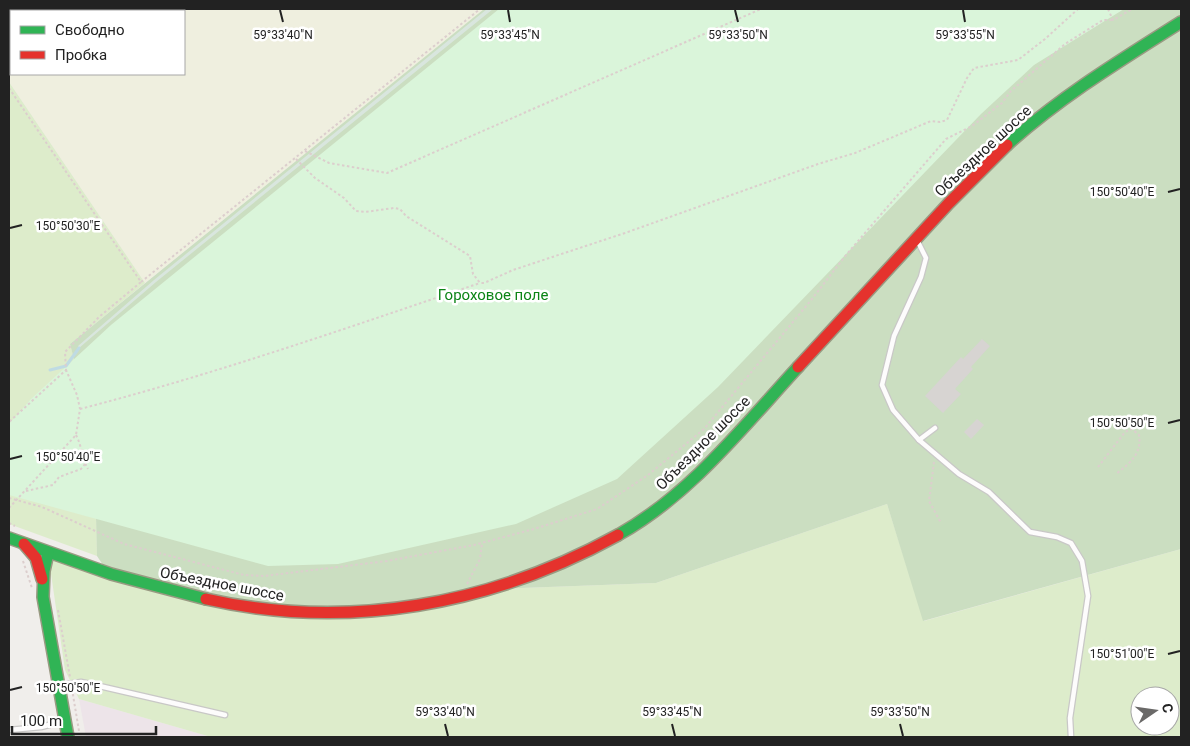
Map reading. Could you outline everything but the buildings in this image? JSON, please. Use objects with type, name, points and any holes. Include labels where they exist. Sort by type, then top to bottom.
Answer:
[{"type":"street","name":"Объездное шоссе","points":[[9,538],[48,553],[185,594],[256,608],[288,612],[331,613],[375,610],[411,606],[466,596],[520,580],[570,560],[618,535],[670,500],[729,444],[916,238],[967,184],[1019,134],[1078,90],[1181,22]]},
{"type":"street","points":[[24,544],[36,558],[43,583],[45,612],[68,737]]},
{"type":"street","points":[[43,583],[48,553]]},
{"type":"lane","points":[[916,238],[926,258],[921,277],[894,336],[882,385],[893,410],[919,440],[959,474],[988,492],[1030,532],[1057,537],[1071,543],[1082,561],[1088,596],[1070,718],[1071,737]]},
{"type":"lane","points":[[919,440],[935,428]]},
{"type":"lane","points":[[58,685],[72,683],[95,685],[225,715]]},
{"type":"lane","points":[[9,730],[41,727],[65,721]]},
{"type":"path","points":[[9,508],[76,435],[80,409],[77,395],[66,370],[65,352],[99,318],[141,282],[480,9]]},
{"type":"path","points":[[305,151],[329,163],[387,173],[761,9]]},
{"type":"path","points":[[80,409],[138,394],[239,363],[480,283],[855,152],[931,121],[940,122],[947,120],[967,78],[974,68],[1018,60],[1078,9]]},
{"type":"path","points":[[1108,9],[1113,20]]},
{"type":"path","points":[[9,498],[42,507],[124,544],[244,575],[264,576],[387,560],[482,543],[597,509],[648,475],[704,429],[846,255],[946,139],[972,126],[1002,103],[1011,91],[1065,44],[1103,20],[1113,20],[1132,9]]},
{"type":"path","points":[[9,88],[141,282]]},
{"type":"path","points":[[296,159],[315,178],[344,198],[356,210],[365,212],[394,208],[400,209],[406,216],[422,224],[463,251],[470,256],[473,274],[480,283]]},
{"type":"path","points":[[9,422],[66,370]]},
{"type":"path","points":[[1098,467],[1125,432],[1132,429],[1140,436],[1141,446],[1131,462],[1116,474]]},
{"type":"path","points":[[76,435],[88,469]]},
{"type":"path","points":[[935,454],[929,501],[941,523]]},
{"type":"path","points":[[26,491],[52,485],[59,477],[81,469],[85,464]]},
{"type":"path","points":[[9,523],[15,526]]},
{"type":"path","points":[[466,596],[467,581],[480,559],[482,543]]},
{"type":"path","points":[[21,559],[32,590]]},
{"type":"path","points":[[58,610],[80,737]]},
{"type":"shaded area","points":[[487,9],[493,9],[156,282],[79,348],[78,346],[154,280]]},
{"type":"shaded area","points":[[79,699],[211,737],[86,737]]},
{"type":"green space","points":[[9,9],[484,9],[145,283],[9,82]]},
{"type":"green space","points":[[484,9],[1181,9],[1181,549],[923,621],[887,504],[656,583],[491,589],[439,601],[288,612],[107,571],[97,556],[94,437],[70,344]]},
{"type":"green space","name":"Гороховое поле","points":[[499,9],[1124,9],[1034,65],[981,114],[718,387],[617,479],[516,524],[338,564],[268,566],[9,495],[9,424],[31,399],[111,325]]},
{"type":"green space","points":[[9,82],[145,283],[70,344],[95,437],[97,556],[9,524]]},
{"type":"green space","points":[[887,504],[924,621],[1181,549],[1181,737],[211,737],[79,699],[65,670],[48,553],[118,575],[491,589],[656,583]]},
{"type":"waterway","points":[[50,370],[66,366],[79,348]]},
{"type":"traffic: fast","points":[[1007,145],[1027,127],[1070,95],[1181,22]]},
{"type":"traffic: fast","points":[[618,535],[644,519],[692,480],[736,436],[798,367]]},
{"type":"traffic: fast","points":[[9,538],[111,574],[206,599]]},
{"type":"traffic: fast","points":[[48,553],[44,571],[43,597],[68,737]]},
{"type":"traffic: jam","points":[[798,367],[949,203],[1007,145]]},
{"type":"traffic: jam","points":[[206,599],[259,608],[312,612],[365,611],[418,605],[469,594],[520,579],[570,559],[618,535]]},
{"type":"traffic: jam","points":[[24,544],[36,558],[42,579]]}]
